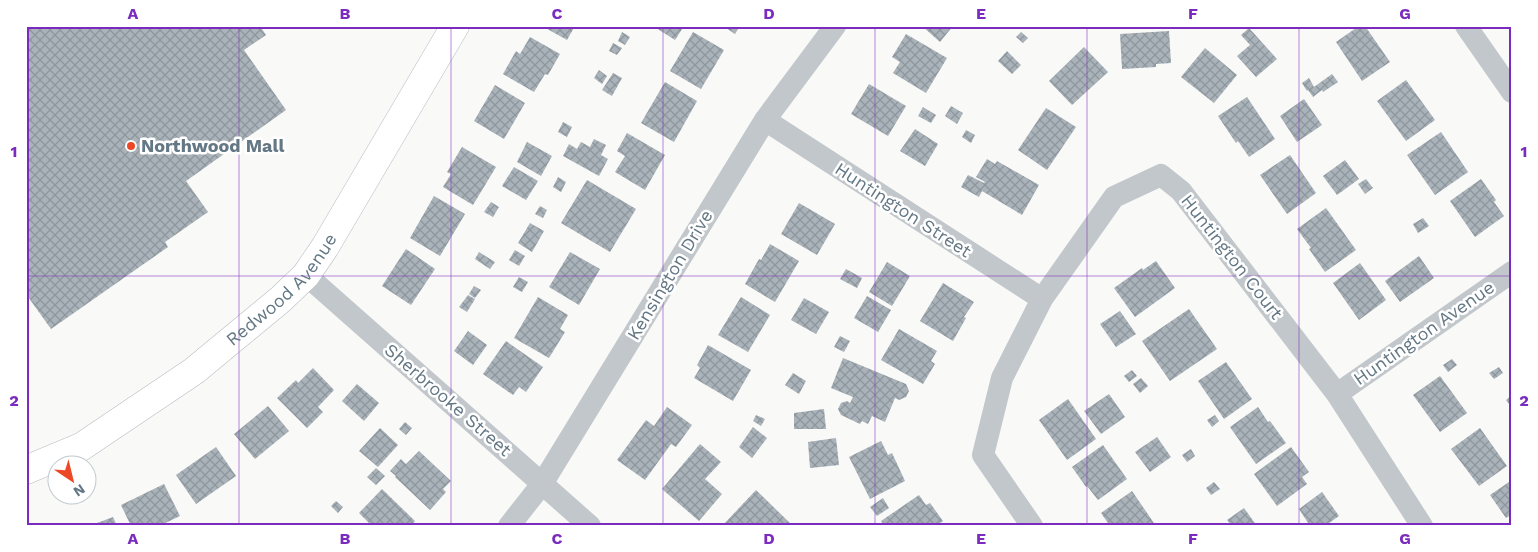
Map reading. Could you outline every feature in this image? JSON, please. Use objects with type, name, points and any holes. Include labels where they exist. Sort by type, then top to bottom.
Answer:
[{"type":"street","name":"Redwood Avenue","points":[[26,470],[81,447],[194,371],[281,299],[306,275],[325,247],[455,26]]},
{"type":"street","name":"Kensington Drive","points":[[509,526],[542,484],[765,120],[835,26]]},
{"type":"street","points":[[1466,26],[1512,92]]},
{"type":"street","name":"Huntington Street","points":[[765,120],[1042,299]]},
{"type":"street","name":"Huntington Court","points":[[1032,526],[983,456],[1002,378],[1042,299],[1114,197],[1160,175],[1181,191],[1337,394],[1422,526]]},
{"type":"street","name":"Huntington Avenue","points":[[1337,394],[1512,272]]},
{"type":"street","name":"Sherbrooke Street","points":[[306,275],[590,526]]},
{"type":"building","name":"Northwood Mall","points":[[26,26],[260,26],[266,35],[244,50],[286,110],[186,181],[208,212],[165,242],[168,247],[51,329],[26,294]]},
{"type":"building","points":[[542,26],[575,26],[567,40]]},
{"type":"building","points":[[653,26],[684,26],[675,40]]},
{"type":"building","points":[[723,26],[740,26],[735,34]]},
{"type":"building","points":[[922,26],[953,26],[940,42]]},
{"type":"building","points":[[1359,26],[1365,26],[1390,62],[1362,81],[1336,42]]},
{"type":"building","points":[[1249,28],[1277,59],[1256,77],[1237,56],[1250,45],[1241,35]]},
{"type":"building","points":[[1169,31],[1171,63],[1156,64],[1156,67],[1122,69],[1120,34]]},
{"type":"building","points":[[622,32],[630,37],[625,45],[618,41]]},
{"type":"building","points":[[693,32],[724,50],[701,89],[670,71]]},
{"type":"building","points":[[1021,32],[1028,38],[1023,43],[1016,37]]},
{"type":"building","points":[[906,34],[947,58],[926,93],[893,73],[900,62],[892,57]]},
{"type":"building","points":[[530,37],[560,54],[548,75],[545,74],[534,92],[503,74],[516,51],[520,54]]},
{"type":"building","points":[[613,43],[622,48],[617,55],[609,51]]},
{"type":"building","points":[[1084,47],[1108,72],[1072,105],[1049,81]]},
{"type":"building","points":[[1205,48],[1237,75],[1214,103],[1181,77]]},
{"type":"building","points":[[1007,51],[1021,65],[1012,74],[998,61]]},
{"type":"building","points":[[599,70],[607,76],[602,84],[594,78]]},
{"type":"building","points":[[613,73],[622,78],[612,96],[602,90]]},
{"type":"building","points":[[1332,74],[1338,82],[1313,97],[1302,83],[1309,78],[1314,87]]},
{"type":"building","points":[[1406,80],[1435,120],[1406,141],[1377,101]]},
{"type":"building","points":[[665,82],[697,101],[674,142],[641,123]]},
{"type":"building","points":[[869,84],[906,106],[888,136],[851,114]]},
{"type":"building","points":[[495,85],[525,103],[504,139],[474,121]]},
{"type":"building","points":[[1247,97],[1275,139],[1249,157],[1238,141],[1236,143],[1218,116]]},
{"type":"building","points":[[1304,99],[1322,125],[1297,142],[1280,116]]},
{"type":"building","points":[[951,106],[963,113],[957,124],[945,116]]},
{"type":"building","points":[[923,107],[936,115],[931,123],[918,116]]},
{"type":"building","points":[[1046,108],[1076,127],[1047,170],[1018,150]]},
{"type":"building","points":[[563,122],[572,127],[567,137],[558,132]]},
{"type":"building","points":[[915,129],[938,144],[925,166],[900,151]]},
{"type":"building","points":[[966,130],[975,135],[971,143],[962,137]]},
{"type":"building","points":[[1441,132],[1468,172],[1435,195],[1407,155]]},
{"type":"building","points":[[627,133],[665,155],[645,190],[615,172],[625,156],[617,151]]},
{"type":"building","points":[[594,139],[606,145],[601,155],[608,159],[599,176],[563,156],[569,144],[577,149],[581,142],[590,147]]},
{"type":"building","points":[[527,142],[552,156],[541,176],[517,162]]},
{"type":"building","points":[[462,147],[496,167],[473,205],[443,187],[451,174],[447,172]]},
{"type":"building","points":[[1290,155],[1316,193],[1287,214],[1260,175]]},
{"type":"building","points":[[987,159],[995,164],[997,161],[1039,185],[1022,215],[982,191],[979,197],[961,187],[968,175],[985,182],[976,177]]},
{"type":"building","points":[[1345,160],[1359,179],[1337,195],[1323,176]]},
{"type":"building","points":[[514,167],[538,181],[526,200],[502,186]]},
{"type":"building","points":[[558,177],[566,182],[561,192],[553,187]]},
{"type":"building","points":[[1366,179],[1373,188],[1365,194],[1358,184]]},
{"type":"building","points":[[1481,179],[1496,200],[1494,202],[1504,216],[1475,237],[1450,201]]},
{"type":"building","points":[[587,180],[636,209],[610,252],[561,223]]},
{"type":"building","points":[[434,196],[465,214],[440,256],[410,238]]},
{"type":"building","points":[[491,202],[499,207],[493,217],[484,212]]},
{"type":"building","points":[[799,203],[835,224],[817,255],[781,234]]},
{"type":"building","points":[[540,206],[547,210],[543,218],[535,214]]},
{"type":"building","points":[[1326,208],[1356,250],[1325,272],[1297,229]]},
{"type":"building","points":[[1423,218],[1429,226],[1418,233],[1413,224]]},
{"type":"building","points":[[530,223],[544,231],[532,252],[518,243]]},
{"type":"building","points":[[770,244],[799,261],[775,302],[745,284]]},
{"type":"building","points":[[406,249],[435,269],[411,305],[382,286]]},
{"type":"building","points":[[515,250],[525,256],[519,266],[509,260]]},
{"type":"building","points":[[479,252],[495,262],[490,269],[475,259]]},
{"type":"building","points":[[570,252],[600,269],[579,305],[549,287]]},
{"type":"building","points":[[1419,256],[1434,278],[1400,302],[1385,281]]},
{"type":"building","points":[[1156,261],[1175,288],[1135,317],[1114,288],[1142,268],[1143,270]]},
{"type":"building","points":[[887,262],[910,276],[892,306],[869,292]]},
{"type":"building","points":[[1360,263],[1386,300],[1359,320],[1333,283]]},
{"type":"building","points":[[846,269],[862,278],[857,288],[840,279]]},
{"type":"building","points":[[519,277],[528,282],[522,292],[513,287]]},
{"type":"building","points":[[943,283],[974,302],[964,317],[966,318],[953,341],[920,321]]},
{"type":"building","points":[[474,286],[481,290],[475,298],[469,294]]},
{"type":"building","points":[[468,295],[475,299],[467,312],[459,307]]},
{"type":"building","points":[[867,296],[891,310],[878,332],[854,318]]},
{"type":"building","points":[[538,297],[568,315],[560,329],[565,332],[549,358],[514,338]]},
{"type":"building","points":[[741,297],[770,315],[748,352],[718,335]]},
{"type":"building","points":[[804,298],[829,312],[816,334],[791,320]]},
{"type":"building","points":[[1189,309],[1217,349],[1170,381],[1142,341]]},
{"type":"building","points":[[1120,311],[1136,334],[1116,347],[1100,324]]},
{"type":"building","points":[[899,329],[937,351],[931,361],[935,364],[923,384],[881,360]]},
{"type":"building","points":[[468,331],[487,345],[473,365],[454,351]]},
{"type":"building","points":[[840,336],[850,341],[844,352],[834,347]]},
{"type":"building","points":[[506,341],[543,367],[526,392],[519,387],[513,395],[483,374]]},
{"type":"building","points":[[708,345],[751,370],[733,401],[694,378],[700,368],[697,365]]},
{"type":"building","points":[[843,358],[906,384],[909,391],[906,397],[899,400],[895,398],[885,422],[872,416],[868,424],[862,421],[860,424],[841,415],[838,409],[841,403],[847,401],[850,403],[853,397],[831,388]]},
{"type":"building","points":[[1452,359],[1457,365],[1448,372],[1443,365]]},
{"type":"building","points":[[1226,362],[1252,399],[1224,419],[1198,381]]},
{"type":"building","points":[[1499,367],[1503,373],[1494,379],[1489,373]]},
{"type":"building","points":[[313,368],[334,390],[318,407],[323,412],[307,428],[277,398],[296,380],[298,383]]},
{"type":"building","points":[[1132,370],[1137,376],[1129,382],[1124,376]]},
{"type":"building","points":[[793,373],[806,381],[799,394],[785,385]]},
{"type":"building","points":[[1440,376],[1467,413],[1440,432],[1413,395]]},
{"type":"building","points":[[1141,378],[1148,386],[1140,393],[1133,384]]},
{"type":"building","points":[[357,384],[379,403],[364,421],[342,401]]},
{"type":"building","points":[[1109,394],[1125,417],[1101,434],[1084,411]]},
{"type":"building","points":[[1512,395],[1512,408],[1506,400]]},
{"type":"building","points":[[1068,399],[1096,439],[1067,460],[1039,420]]},
{"type":"building","points":[[268,406],[289,431],[255,459],[234,434]]},
{"type":"building","points":[[667,407],[692,425],[676,447],[671,444],[645,480],[617,460],[646,420],[654,426]]},
{"type":"building","points":[[1258,407],[1286,443],[1256,464],[1230,427]]},
{"type":"building","points":[[824,409],[826,429],[794,429],[794,413]]},
{"type":"building","points":[[756,415],[765,419],[761,426],[753,421]]},
{"type":"building","points":[[1215,415],[1219,421],[1212,427],[1207,420]]},
{"type":"building","points":[[405,422],[412,428],[406,435],[399,429]]},
{"type":"building","points":[[753,427],[767,438],[752,458],[739,447]]},
{"type":"building","points":[[380,428],[398,445],[378,467],[359,451]]},
{"type":"building","points":[[1480,428],[1507,466],[1479,486],[1451,449]]},
{"type":"building","points":[[1157,437],[1171,457],[1150,472],[1135,452]]},
{"type":"building","points":[[836,438],[839,465],[810,468],[808,442]]},
{"type":"building","points":[[881,441],[888,455],[892,453],[905,481],[870,499],[849,457]]},
{"type":"building","points":[[700,444],[721,462],[705,479],[722,494],[699,521],[662,489]]},
{"type":"building","points":[[1103,445],[1127,479],[1098,500],[1072,467]]},
{"type":"building","points":[[216,447],[236,476],[196,504],[176,475]]},
{"type":"building","points":[[1291,447],[1309,472],[1302,477],[1307,484],[1277,506],[1254,474]]},
{"type":"building","points":[[1191,449],[1195,456],[1187,462],[1182,455]]},
{"type":"building","points":[[419,451],[451,481],[443,489],[446,492],[430,510],[390,471],[401,459],[406,464]]},
{"type":"building","points":[[376,468],[385,476],[376,485],[367,477]]},
{"type":"building","points":[[1512,480],[1512,514],[1506,518],[1490,495]]},
{"type":"building","points":[[1214,482],[1220,489],[1211,495],[1206,488]]},
{"type":"building","points":[[164,484],[180,516],[159,526],[131,526],[121,505]]},
{"type":"building","points":[[382,489],[415,521],[411,526],[372,526],[359,513]]},
{"type":"building","points":[[756,490],[791,524],[789,526],[722,526]]},
{"type":"building","points":[[1132,491],[1156,526],[1110,526],[1101,513]]},
{"type":"building","points":[[1322,492],[1339,516],[1325,526],[1310,526],[1299,509]]},
{"type":"building","points":[[919,495],[926,505],[930,503],[943,521],[936,526],[885,526],[881,521]]},
{"type":"building","points":[[883,498],[889,508],[877,516],[870,507]]},
{"type":"building","points":[[336,501],[343,507],[338,513],[331,506]]},
{"type":"building","points":[[1244,508],[1257,526],[1232,526],[1227,520]]},
{"type":"building","points":[[113,517],[117,526],[89,526]]},
{"type":"place","name":"Northwood Mall","points":[[131,146]]}]
